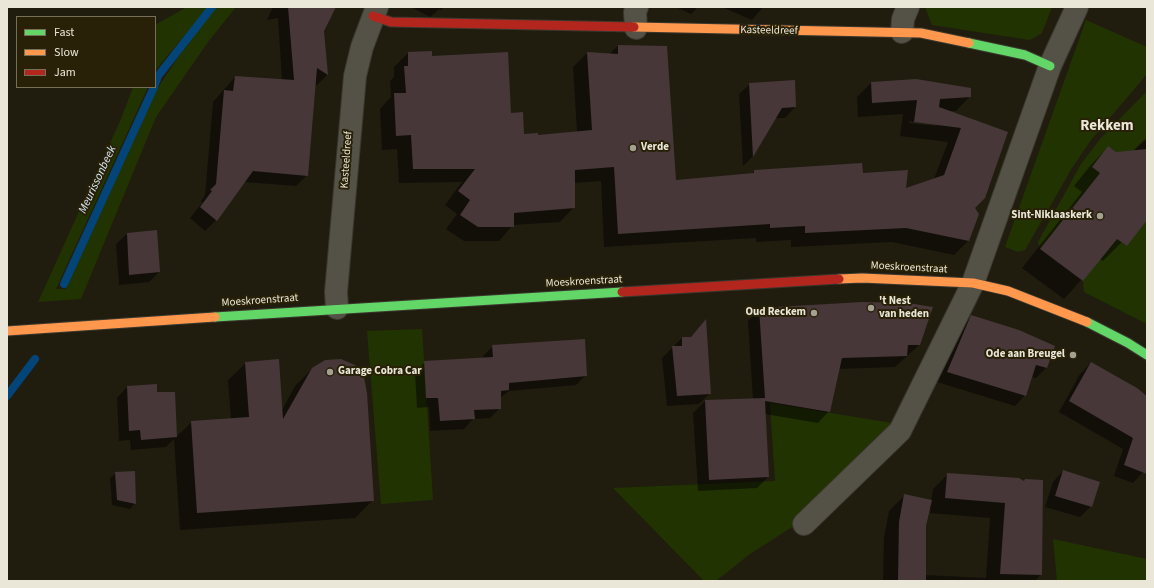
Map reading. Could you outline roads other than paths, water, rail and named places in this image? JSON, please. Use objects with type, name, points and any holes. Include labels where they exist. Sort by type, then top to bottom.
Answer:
[{"type":"main road","name":"Kasteeldreef","points":[[375,11],[391,22],[636,17],[922,33],[1025,55],[1050,66]]},
{"type":"main road","name":"Moeskroenstraat","points":[[7,331],[337,308],[862,278],[975,276],[1008,291],[1076,317],[1128,342],[1147,355]]},
{"type":"street","points":[[902,32],[903,19],[908,7]]},
{"type":"street","points":[[804,524],[900,431],[975,276],[1050,66],[1077,7]]},
{"type":"street","name":"Kasteeldreef","points":[[337,308],[336,292],[355,76],[362,47],[375,11]]},
{"type":"waterway","name":"Meurissonbeek","points":[[156,81],[158,76],[212,7]]},
{"type":"waterway","name":"Meurissonbeek","points":[[64,284],[154,88]]},
{"type":"waterway","name":"Meurissonbeek","points":[[7,396],[35,359]]},
{"type":"place","name":"Verde","points":[[633,148]]},
{"type":"place","name":"Sint-Niklaaskerk","points":[[1100,216]]},
{"type":"place","name":"'t Nest van heden","points":[[871,308]]},
{"type":"place","name":"Oud Reckem","points":[[814,313]]},
{"type":"place","name":"Ode aan Breugel","points":[[1073,355]]},
{"type":"place","name":"Garage Cobra Car","points":[[330,372]]},
{"type":"district","name":"Rekkem","points":[[1107,127]]}]
